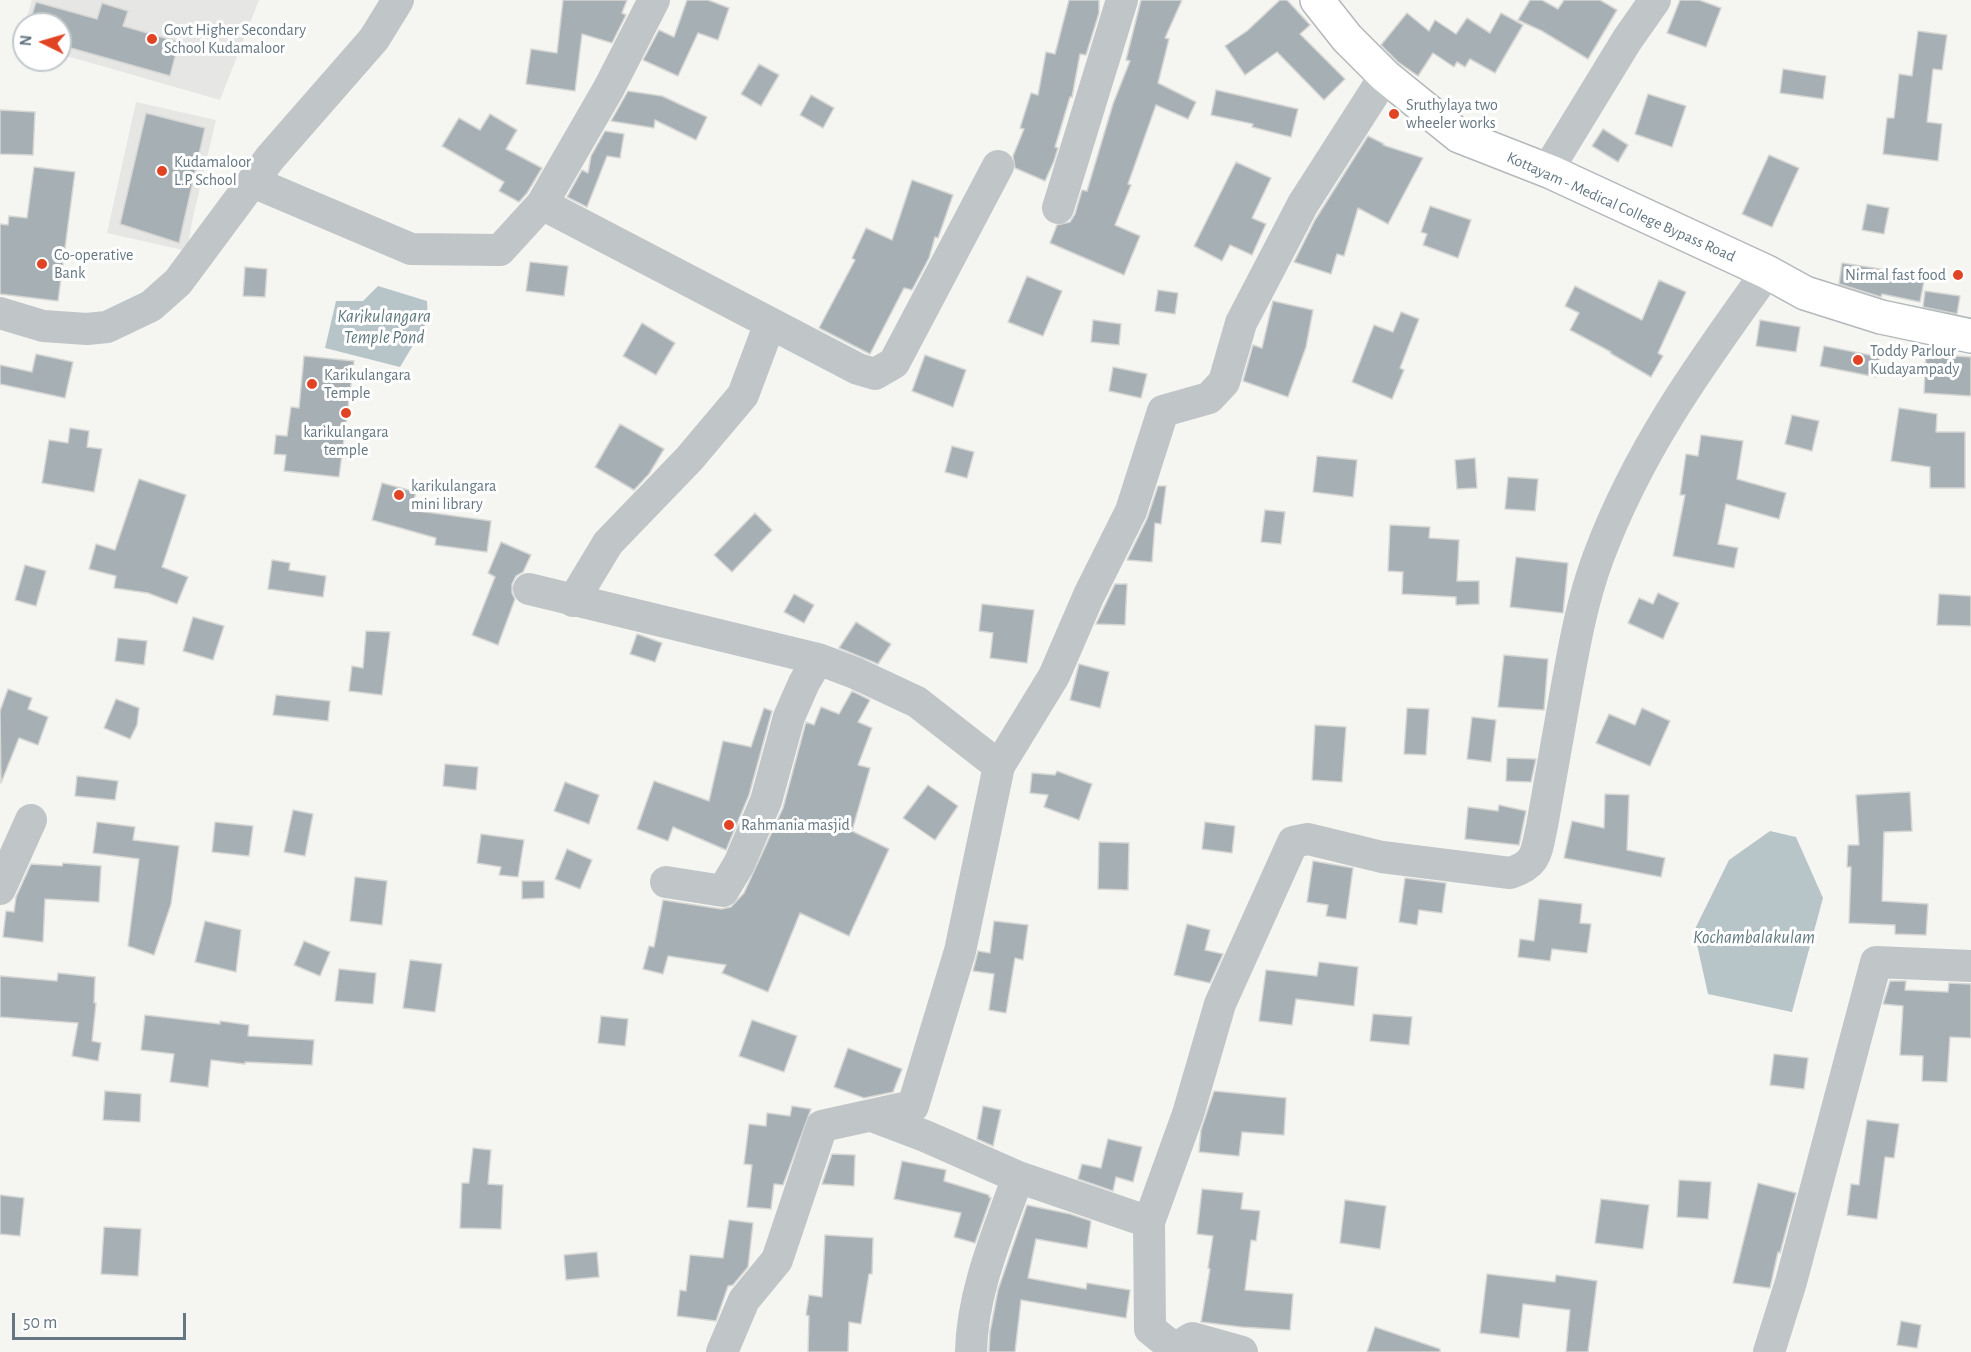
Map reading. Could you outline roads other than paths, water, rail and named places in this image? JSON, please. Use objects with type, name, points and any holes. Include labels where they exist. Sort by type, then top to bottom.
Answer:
[{"type":"main road","name":"Kottayam - Medical College Bypass Road","points":[[1317,0],[1347,38],[1385,76],[1459,136],[1547,171],[1767,272],[1805,293],[1881,317],[1971,336]]},
{"type":"street","points":[[0,313],[43,326],[87,329],[107,327],[151,306],[178,282],[270,158],[374,39],[398,0]]},
{"type":"street","points":[[253,182],[411,249],[500,250],[542,204],[609,88],[654,0]]},
{"type":"street","points":[[1058,208],[1122,0]]},
{"type":"street","points":[[1547,171],[1627,40],[1655,0]]},
{"type":"street","points":[[722,1352],[744,1299],[777,1260],[822,1126],[913,1106],[960,951],[999,766],[1054,676],[1089,595],[1131,511],[1163,411],[1209,398],[1224,382],[1242,323],[1298,214],[1385,76]]},
{"type":"street","points":[[542,204],[858,369],[875,374],[894,363],[998,166]]},
{"type":"street","points":[[1242,1352],[1192,1338],[1174,1351],[1150,1329],[1149,1222],[1188,1114],[1220,1004],[1293,842],[1308,839],[1382,857],[1510,873],[1525,868],[1535,856],[1576,633],[1598,560],[1622,501],[1656,435],[1696,371],[1767,272]]},
{"type":"street","points":[[573,601],[609,543],[689,459],[743,395],[770,323]]},
{"type":"street","points":[[529,589],[818,659],[917,702],[999,766]]},
{"type":"street","points":[[666,882],[723,891],[739,864],[766,801],[789,717],[818,659]]},
{"type":"street","points":[[0,890],[31,820]]},
{"type":"street","points":[[1769,1352],[1785,1302],[1876,962],[1971,966]]},
{"type":"street","points":[[872,1116],[925,1136],[1018,1177],[1149,1222]]},
{"type":"street","points":[[971,1352],[971,1334],[984,1275],[1018,1177]]},
{"type":"water","name":"Karikulangara Temple Pond","points":[[378,286],[427,301],[428,320],[400,367],[325,348],[336,301],[363,301]]},
{"type":"water","name":"Kochambalakulam","points":[[1770,831],[1796,837],[1823,898],[1792,1012],[1708,994],[1694,931],[1729,860]]},
{"type":"place","name":"Govt Higher Secondary School Kudamaloor","points":[[152,39]]},
{"type":"place","name":"Sruthylaya two wheeler works","points":[[1394,114]]},
{"type":"place","name":"Kudamaloor L.P School","points":[[162,171]]},
{"type":"place","name":"Co-operative Bank","points":[[42,264]]},
{"type":"place","name":"Nirmal fast food","points":[[1958,275]]},
{"type":"place","name":"Toddy Parlour Kudayampady","points":[[1858,360]]},
{"type":"place","name":"Karikulangara Temple","points":[[312,384]]},
{"type":"place","name":"karikulangara temple","points":[[346,413]]},
{"type":"place","name":"karikulangara mini library","points":[[399,495]]},
{"type":"place","name":"Rahmania masjid","points":[[729,825]]}]
